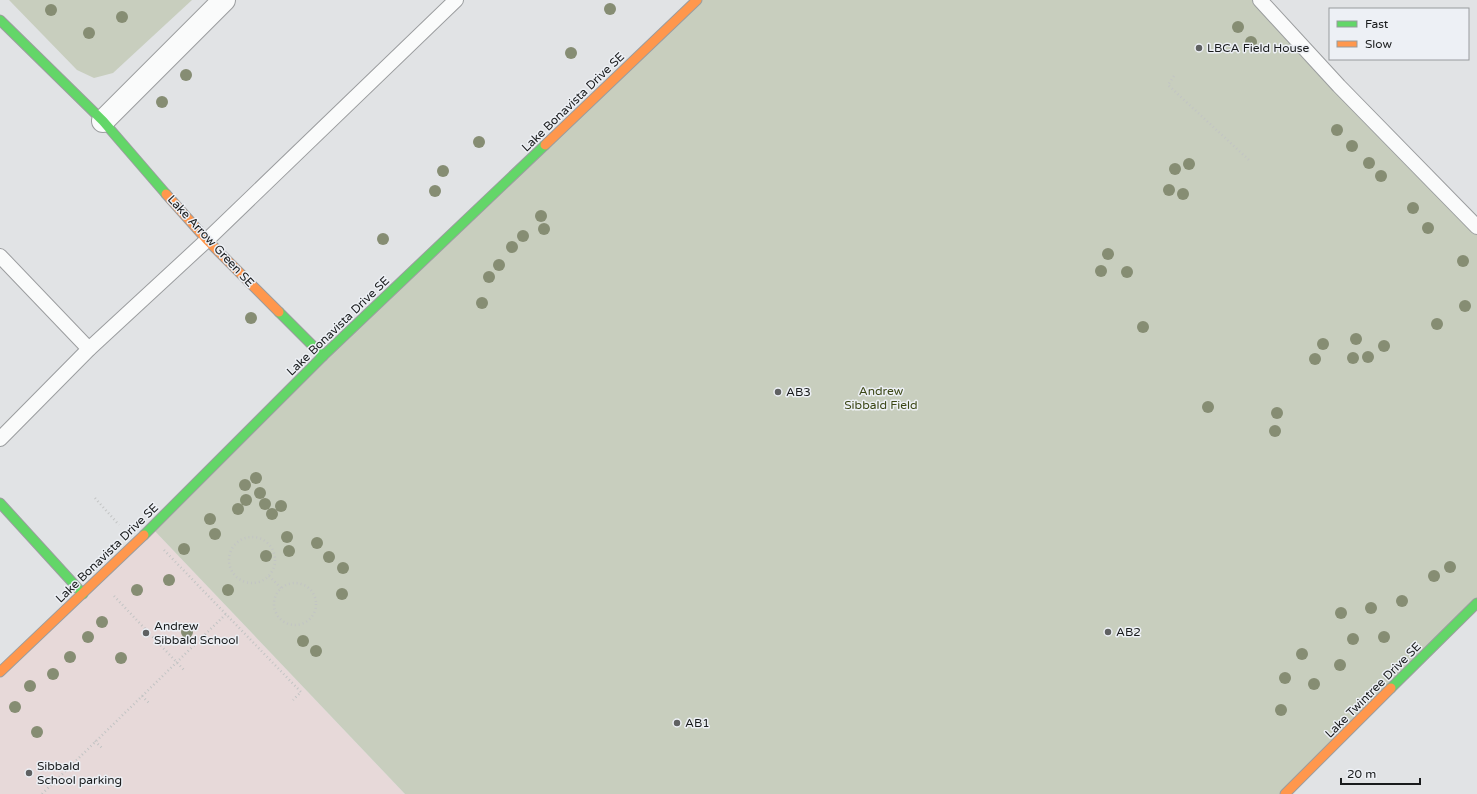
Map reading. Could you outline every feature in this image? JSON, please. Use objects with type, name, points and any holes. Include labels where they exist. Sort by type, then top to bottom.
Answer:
[{"type":"street","points":[[103,121],[224,0]]},
{"type":"street","name":"Lake Bonavista Drive SE","points":[[0,672],[83,594],[323,356],[697,0]]},
{"type":"street","name":"Lake Arrow Green SE","points":[[0,20],[103,121],[207,240],[323,356]]},
{"type":"street","points":[[0,503],[83,594]]},
{"type":"street","name":"Lake Twintree Drive SE","points":[[1285,794],[1477,603]]},
{"type":"lane","points":[[0,440],[89,349],[207,240],[456,0]]},
{"type":"lane","points":[[1260,0],[1339,86],[1477,227]]},
{"type":"lane","points":[[0,256],[89,349]]},
{"type":"path","points":[[1174,76],[1168,86],[1250,161]]},
{"type":"path","points":[[95,498],[136,542]]},
{"type":"path","points":[[252,537],[259,538],[271,547],[275,562],[269,576],[256,583],[248,583],[236,576],[231,570],[229,562],[233,548],[238,542],[252,537]]},
{"type":"path","points":[[162,548],[301,692],[294,700]]},
{"type":"path","points":[[269,576],[281,588]]},
{"type":"path","points":[[298,582],[305,584],[311,589],[315,595],[316,608],[308,620],[302,624],[289,624],[278,615],[274,602],[281,588],[285,585],[298,582]]},
{"type":"path","points":[[113,595],[184,670]]},
{"type":"path","points":[[42,794],[226,614]]},
{"type":"path","points":[[142,696],[149,703]]},
{"type":"path","points":[[95,741],[103,749]]},
{"type":"shaded area","name":"Andrew Sibbald School","points":[[151,527],[405,794],[0,794],[0,672]]},
{"type":"green space","points":[[9,0],[192,0],[113,73],[94,78],[77,70]]},
{"type":"green space","name":"Andrew Sibbald Field","points":[[696,0],[1260,0],[1477,227],[1477,603],[1285,794],[405,794],[151,527]]},
{"type":"traffic: fast","points":[[0,20],[103,121],[166,194]]},
{"type":"traffic: fast","points":[[144,535],[323,356],[545,145]]},
{"type":"traffic: fast","points":[[279,312],[323,356]]},
{"type":"traffic: fast","points":[[0,503],[83,594]]},
{"type":"traffic: fast","points":[[1391,688],[1477,603]]},
{"type":"traffic: slow","points":[[545,145],[697,0]]},
{"type":"traffic: slow","points":[[166,194],[207,240],[279,312]]},
{"type":"traffic: slow","points":[[0,672],[144,535]]},
{"type":"traffic: slow","points":[[1285,794],[1391,688]]},
{"type":"place","name":"LBCA Field House","points":[[1199,48]]},
{"type":"place","name":"AB3","points":[[778,392]]},
{"type":"place","name":"AB2","points":[[1108,632]]},
{"type":"place","name":"Andrew Sibbald School","points":[[146,633]]},
{"type":"place","name":"AB1","points":[[677,723]]},
{"type":"place","name":"Sibbald School parking","points":[[29,773]]}]
